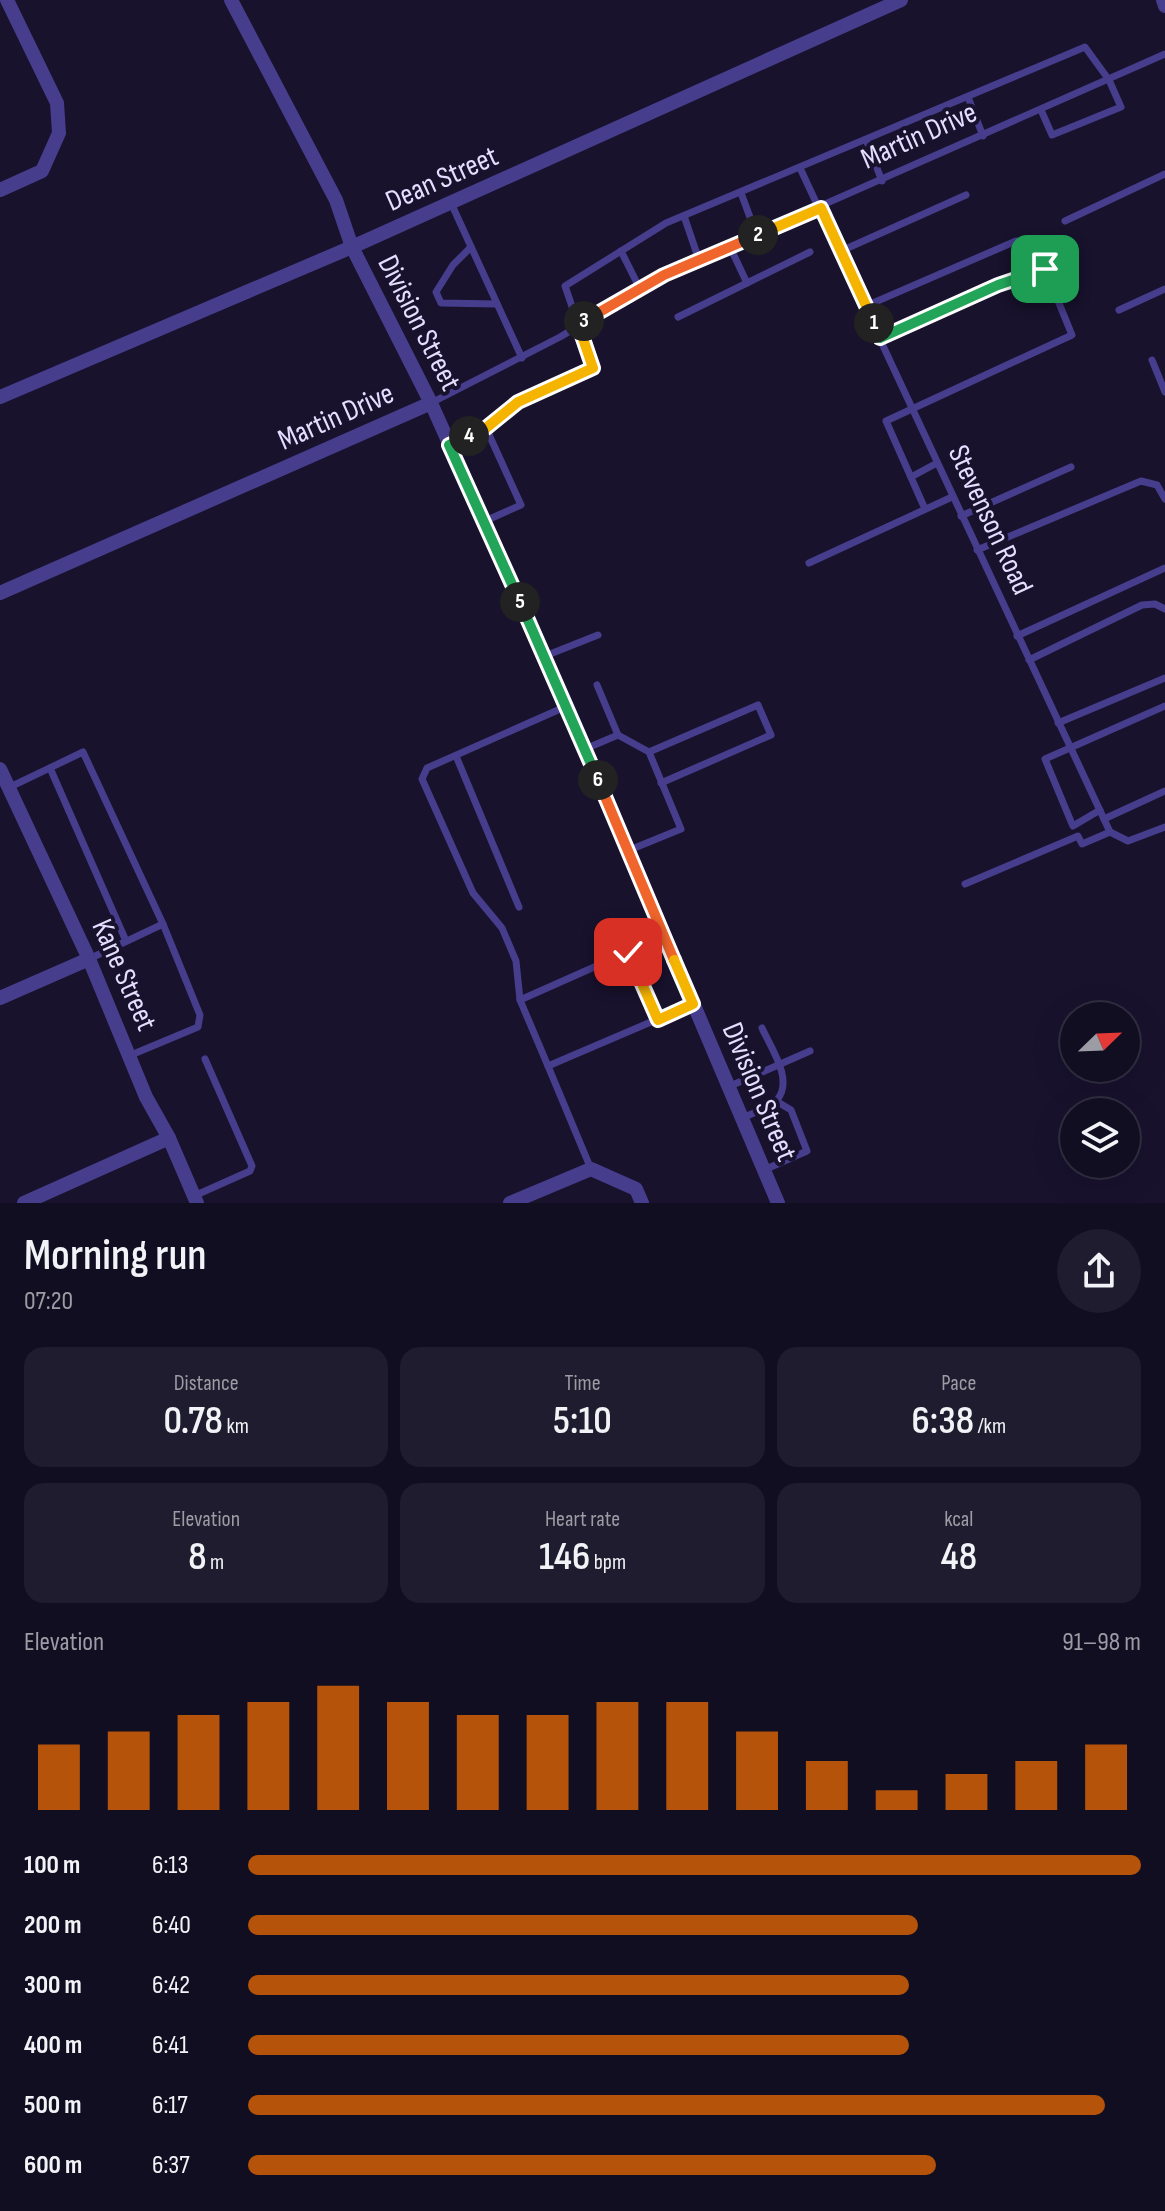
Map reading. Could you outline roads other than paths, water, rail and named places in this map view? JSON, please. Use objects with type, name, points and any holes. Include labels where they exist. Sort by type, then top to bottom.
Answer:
[{"type":"street","points":[[0,190],[42,171],[59,133],[57,103],[7,0]]},
{"type":"street","name":"Division Street","points":[[231,0],[336,200],[352,247],[431,403],[567,706],[778,1203]]},
{"type":"street","name":"Dean Street","points":[[0,397],[352,247],[901,0]]},
{"type":"street","points":[[1163,0],[1165,6]]},
{"type":"street","name":"Martin Drive","points":[[0,593],[431,403]]},
{"type":"street","name":"Kane Street","points":[[0,769],[4,790],[89,959],[146,1097],[169,1138],[195,1200]]},
{"type":"street","points":[[0,998],[89,959]]},
{"type":"street","points":[[24,1203],[169,1138]]},
{"type":"street","points":[[510,1203],[591,1169],[636,1189],[642,1203]]},
{"type":"lane","points":[[449,445],[486,428],[518,402],[593,368],[565,286],[621,251],[684,216],[1085,47],[1109,80],[1121,107],[1052,135],[1041,110]]},
{"type":"lane","name":"Martin Drive","points":[[431,403],[522,358],[640,289],[699,260],[1165,54]]},
{"type":"lane","points":[[968,97],[983,136]]},
{"type":"lane","points":[[866,140],[882,181]]},
{"type":"lane","name":"Stevenson Road","points":[[800,168],[1110,832]]},
{"type":"lane","points":[[1065,221],[1165,174]]},
{"type":"lane","points":[[741,193],[757,236]]},
{"type":"lane","points":[[841,251],[966,195]]},
{"type":"lane","points":[[451,203],[522,358]]},
{"type":"lane","points":[[684,216],[699,260]]},
{"type":"lane","points":[[866,306],[1016,241]]},
{"type":"lane","points":[[471,247],[453,265],[436,292],[441,303],[497,304]]},
{"type":"lane","points":[[730,247],[747,283]]},
{"type":"lane","points":[[621,251],[640,289]]},
{"type":"lane","points":[[678,317],[810,252]]},
{"type":"lane","points":[[880,338],[998,285],[1045,269],[1072,335],[886,421],[925,509]]},
{"type":"lane","points":[[1119,310],[1165,289]]},
{"type":"lane","points":[[1152,360],[1165,392]]},
{"type":"lane","points":[[483,522],[521,505],[486,428]]},
{"type":"lane","points":[[911,477],[937,463]]},
{"type":"lane","points":[[961,516],[1071,467]]},
{"type":"lane","points":[[977,550],[1141,481],[1157,485],[1165,499]]},
{"type":"lane","points":[[809,563],[952,497]]},
{"type":"lane","points":[[1017,636],[1165,568]]},
{"type":"lane","points":[[1029,660],[1142,605],[1155,604],[1165,609]]},
{"type":"lane","points":[[545,656],[598,635]]},
{"type":"lane","points":[[1058,723],[1165,678]]},
{"type":"lane","points":[[597,685],[618,735],[649,752],[681,829],[627,851]]},
{"type":"lane","points":[[649,752],[758,705],[771,735],[661,783]]},
{"type":"lane","points":[[567,706],[427,768],[422,779],[473,893],[502,928],[516,961],[520,1000],[591,1169]]},
{"type":"lane","points":[[1165,706],[1045,759],[1082,844],[1110,832],[1128,841],[1165,827]]},
{"type":"lane","points":[[585,749],[618,735]]},
{"type":"lane","points":[[4,790],[83,752],[163,924],[200,1015],[198,1027],[131,1055]]},
{"type":"lane","points":[[456,756],[519,907]]},
{"type":"lane","points":[[50,768],[126,941]]},
{"type":"lane","points":[[1104,819],[1165,791]]},
{"type":"lane","points":[[1072,824],[1100,810]]},
{"type":"lane","points":[[965,884],[1078,836]]},
{"type":"lane","points":[[89,959],[163,924]]},
{"type":"lane","points":[[520,1000],[628,952],[658,1020]]},
{"type":"lane","points":[[548,1066],[693,1004]]},
{"type":"lane","points":[[741,1118],[776,1101],[784,1085],[780,1065],[762,1028]]},
{"type":"lane","points":[[728,1087],[810,1051]]},
{"type":"lane","points":[[195,1200],[250,1171],[252,1166],[205,1059]]},
{"type":"lane","points":[[764,1170],[807,1151],[791,1110],[776,1101]]}]
